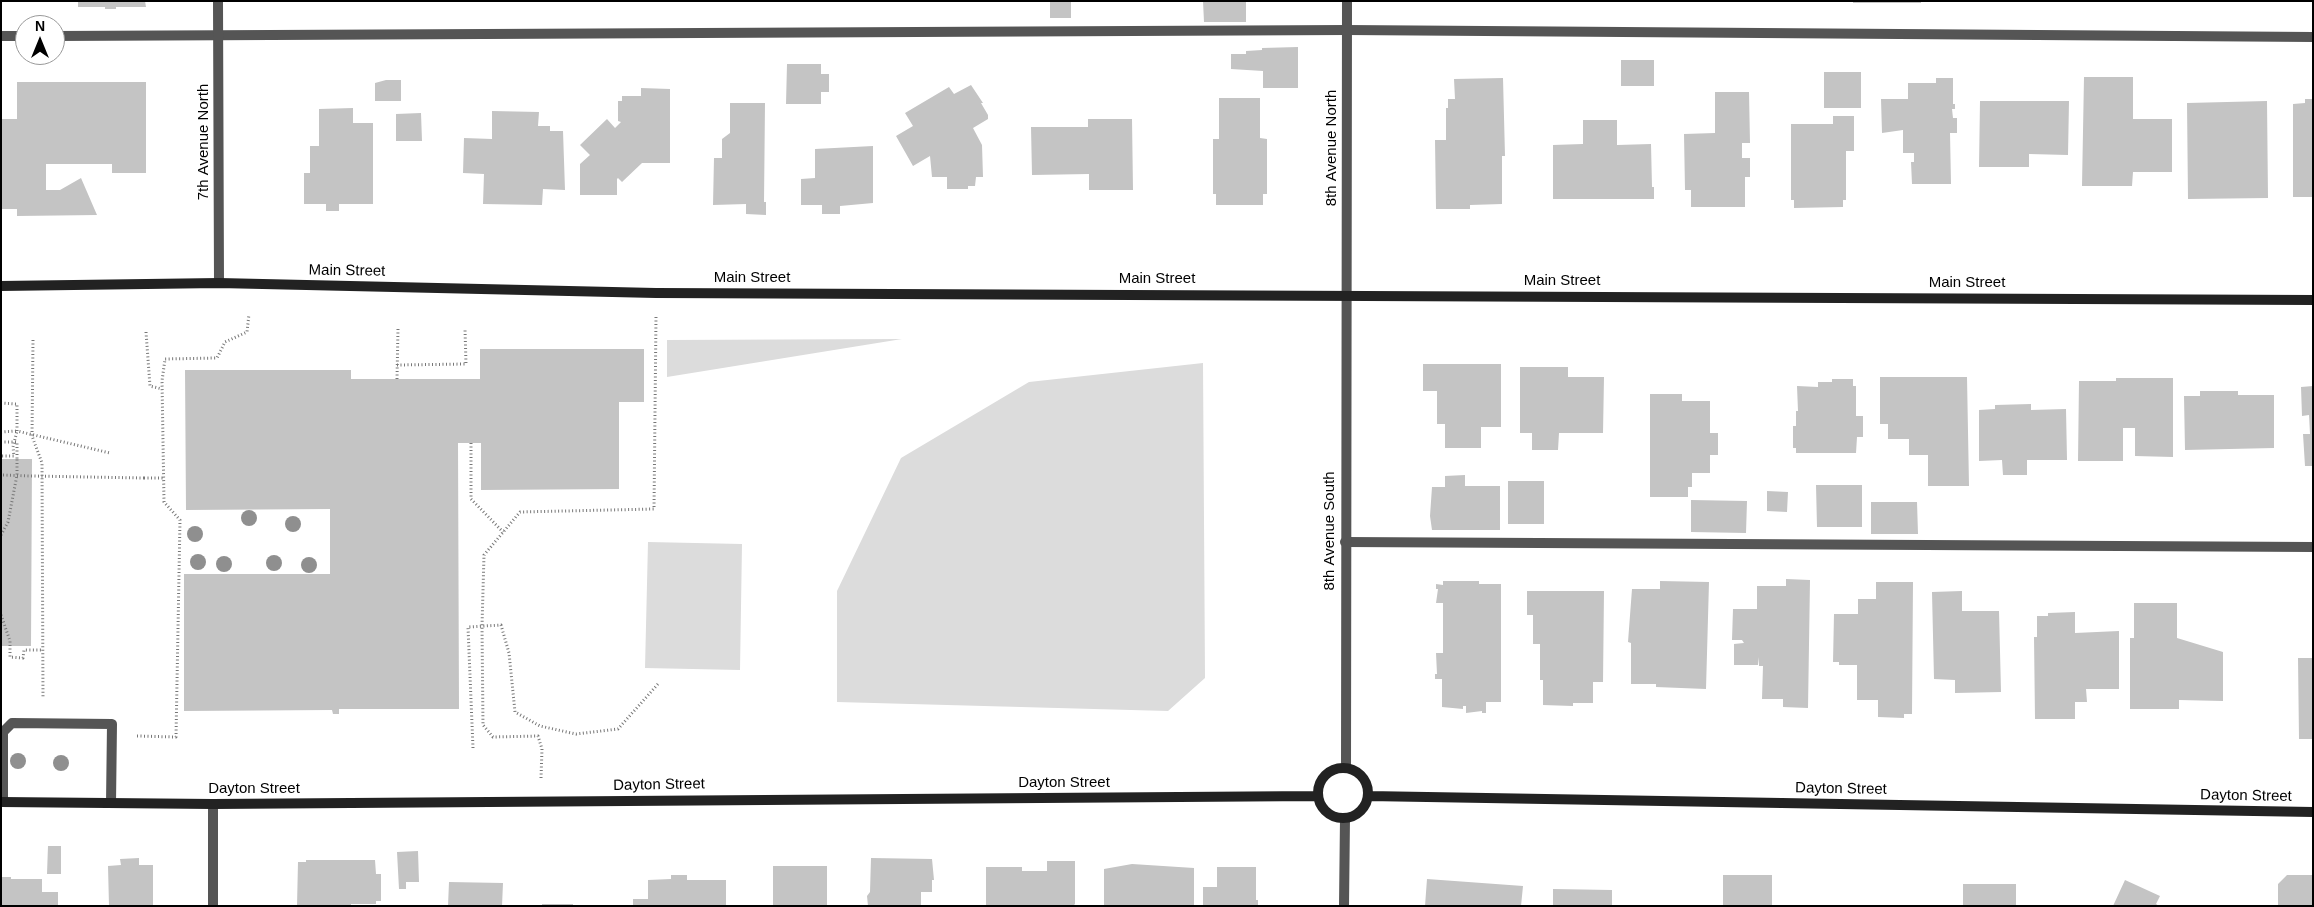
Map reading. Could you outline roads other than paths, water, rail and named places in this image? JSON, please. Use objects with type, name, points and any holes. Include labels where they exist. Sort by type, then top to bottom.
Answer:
[{"type":"street","name":"7th Avenue North","points":[[218,1],[219,283]]},
{"type":"street","name":"8th Avenue North","points":[[1346,294],[1347,1]]},
{"type":"street","points":[[65,36],[1347,30],[2313,37]]},
{"type":"street","points":[[1,36],[15,36]]},
{"type":"street","name":"Main Street","points":[[1,286],[219,283],[656,293],[1346,294],[2313,300]]},
{"type":"street","name":"8th Avenue South","points":[[1346,294],[1346,768]]},
{"type":"street","points":[[1345,542],[2313,547]]},
{"type":"street","points":[[2,802],[3,732],[12,723],[112,724],[111,803]]},
{"type":"street","points":[[1346,768],[1355,771],[1363,777],[1368,786],[1368,796],[1364,807],[1356,815],[1345,818],[1333,817],[1323,810],[1317,796],[1318,787],[1323,776],[1333,770],[1346,768]]},
{"type":"street","name":"Dayton Street","points":[[2,802],[213,804],[1317,796]]},
{"type":"street","name":"Dayton Street","points":[[1368,796],[2313,812]]},
{"type":"street","points":[[213,804],[213,906]]},
{"type":"street","points":[[1344,906],[1345,818]]}]
